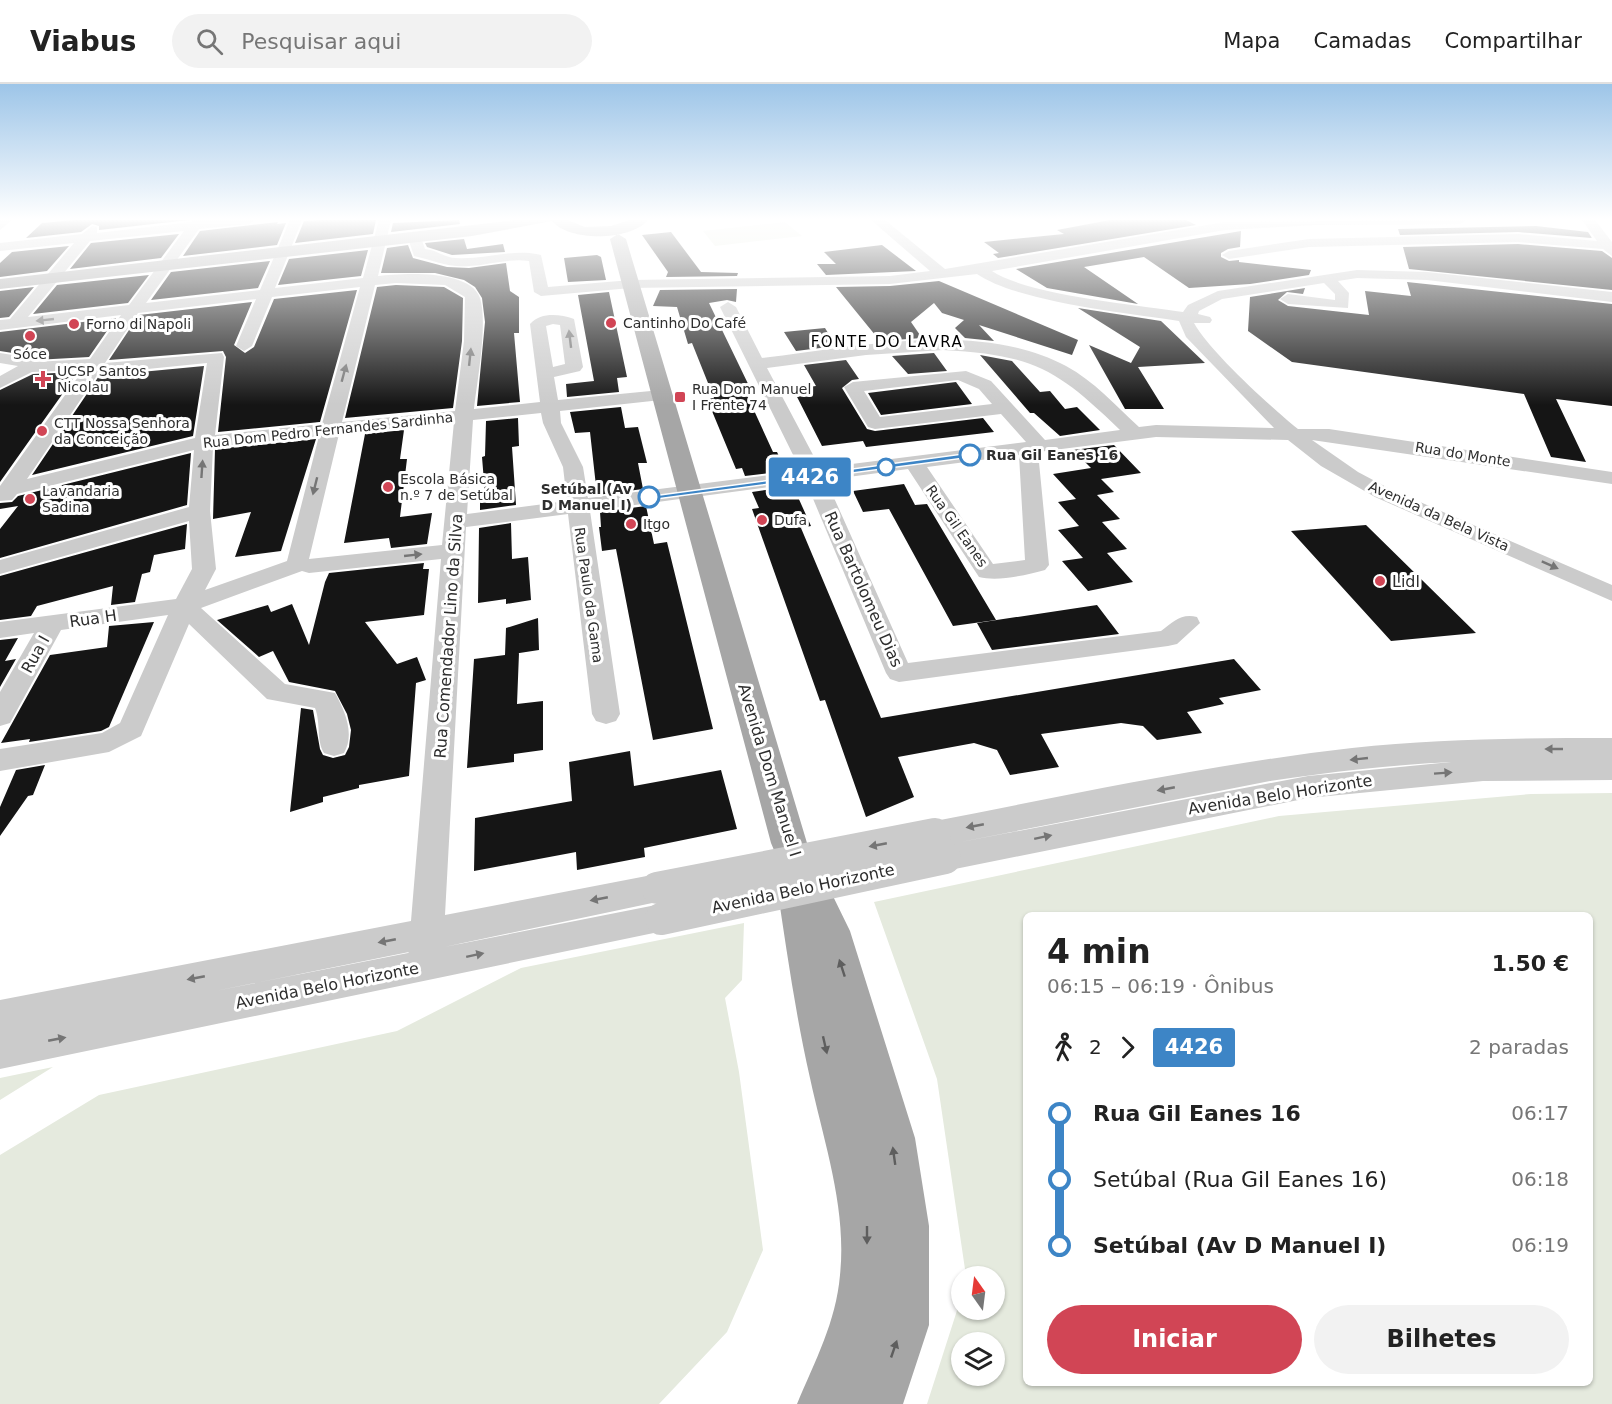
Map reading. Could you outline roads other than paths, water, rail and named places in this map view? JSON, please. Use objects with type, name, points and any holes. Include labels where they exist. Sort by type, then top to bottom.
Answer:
[{"type":"main road","points":[[0,284],[25,282]]},
{"type":"main road","name":"Avenida Dom Manuel I","points":[[631,284],[789,843],[830,931],[892,1138],[904,1226],[902,1325],[875,1404]]},
{"type":"main road","points":[[789,843],[814,999],[867,1225],[867,1273],[861,1316],[845,1364],[825,1404]]},
{"type":"street","points":[[4,325],[49,282]]},
{"type":"street","points":[[3,495],[155,282]]},
{"type":"street","points":[[244,346],[270,282]]},
{"type":"street","points":[[4,325],[364,282]]},
{"type":"street","points":[[300,564],[297,558],[369,282]]},
{"type":"street","name":"Rua Comendador Lino da Silva","points":[[426,949],[463,415],[473,325],[472,296],[461,286],[436,282]]},
{"type":"street","points":[[539,282],[541,292],[631,284],[863,282]]},
{"type":"street","points":[[999,282],[1153,310],[1189,324],[1207,320],[1215,307],[1244,295],[1333,282]]},
{"type":"street","points":[[1153,310],[1204,302],[1236,291],[1282,282]]},
{"type":"street","points":[[1288,299],[1343,305],[1342,293],[1330,282]]},
{"type":"street","points":[[1433,282],[1612,299]]},
{"type":"street","points":[[1465,282],[1612,299]]},
{"type":"street","points":[[1189,324],[1204,302]]},
{"type":"street","name":"Rua Bartolomeu Dias","points":[[728,307],[814,476],[898,673],[1168,638],[1188,622]]},
{"type":"street","name":"Avenida da Bela Vista","points":[[1207,320],[1209,334],[1222,350],[1283,411],[1329,462],[1370,486],[1612,594]]},
{"type":"street","name":"Avenida da Bela Vista","points":[[1189,324],[1272,418],[1398,489],[1612,574]]},
{"type":"street","points":[[756,364],[938,344],[980,346],[1050,364],[1071,376],[1134,433]]},
{"type":"street","points":[[0,383],[28,367],[95,367],[216,357],[204,442],[199,511],[204,569],[185,605],[132,729],[109,742],[0,760]]},
{"type":"street","points":[[0,358],[26,362],[28,367]]},
{"type":"street","name":"Rua Paulo da Gama","points":[[545,374],[552,423],[573,467],[606,714]]},
{"type":"street","points":[[1004,408],[875,423],[853,387],[960,375],[985,385],[1004,408],[1034,447]]},
{"type":"street","name":"Rua Dom Pedro Fernandes Sardinha","points":[[3,495],[204,442],[661,395]]},
{"type":"street","name":"Rua Gil Eanes","points":[[456,522],[1134,433],[1180,431],[1304,434]]},
{"type":"street","name":"Rua do Monte","points":[[1304,434],[1367,439],[1612,477]]},
{"type":"street","name":"Rua Gil Eanes","points":[[914,463],[987,572],[1037,565],[1034,447]]},
{"type":"street","points":[[0,567],[199,511]]},
{"type":"street","name":"Rua H","points":[[0,630],[185,605],[300,564],[309,566],[454,550]]},
{"type":"street","points":[[185,605],[213,634],[277,692],[325,700],[334,720],[334,746]]},
{"type":"street","name":"Rua I","points":[[0,716],[52,623]]},
{"type":"street","name":"Avenida Belo Horizonte","points":[[0,1017],[426,949],[940,846],[1171,788],[1319,763],[1468,751],[1612,749]]},
{"type":"street","name":"Avenida Belo Horizonte","points":[[940,846],[1338,783],[1483,771],[1612,769]]},
{"type":"street","name":"Avenida Belo Horizonte","points":[[0,1051],[426,949]]},
{"type":"place","name":"Cantinho Do Café","points":[[611,323]]},
{"type":"place","name":"Forno di Napoli","points":[[74,324]]},
{"type":"place","name":"Sóce","points":[[30,336]]},
{"type":"place","name":"UCSP Santos Nicolau","points":[[43,379]]},
{"type":"place","name":"Rua Dom Manuel I Frente 74","points":[[680,397]]},
{"type":"place","name":"CTT Nossa Senhora da Conceição","points":[[42,431]]},
{"type":"place","name":"Rua Gil Eanes 16","points":[[970,455]]},
{"type":"place","name":"Escola Básica n.º 7 de Setúbal","points":[[388,487]]},
{"type":"place","name":"Setúbal (Av D Manuel I)","points":[[649,497]]},
{"type":"place","name":"Lavandaria Sadina","points":[[30,499]]},
{"type":"place","name":"Dufa","points":[[762,520]]},
{"type":"place","name":"Itgo","points":[[631,524]]},
{"type":"place","name":"Lidl","points":[[1380,581]]},
{"type":"district","name":"FONTE DO LAVRA","points":[[887,342]]}]
